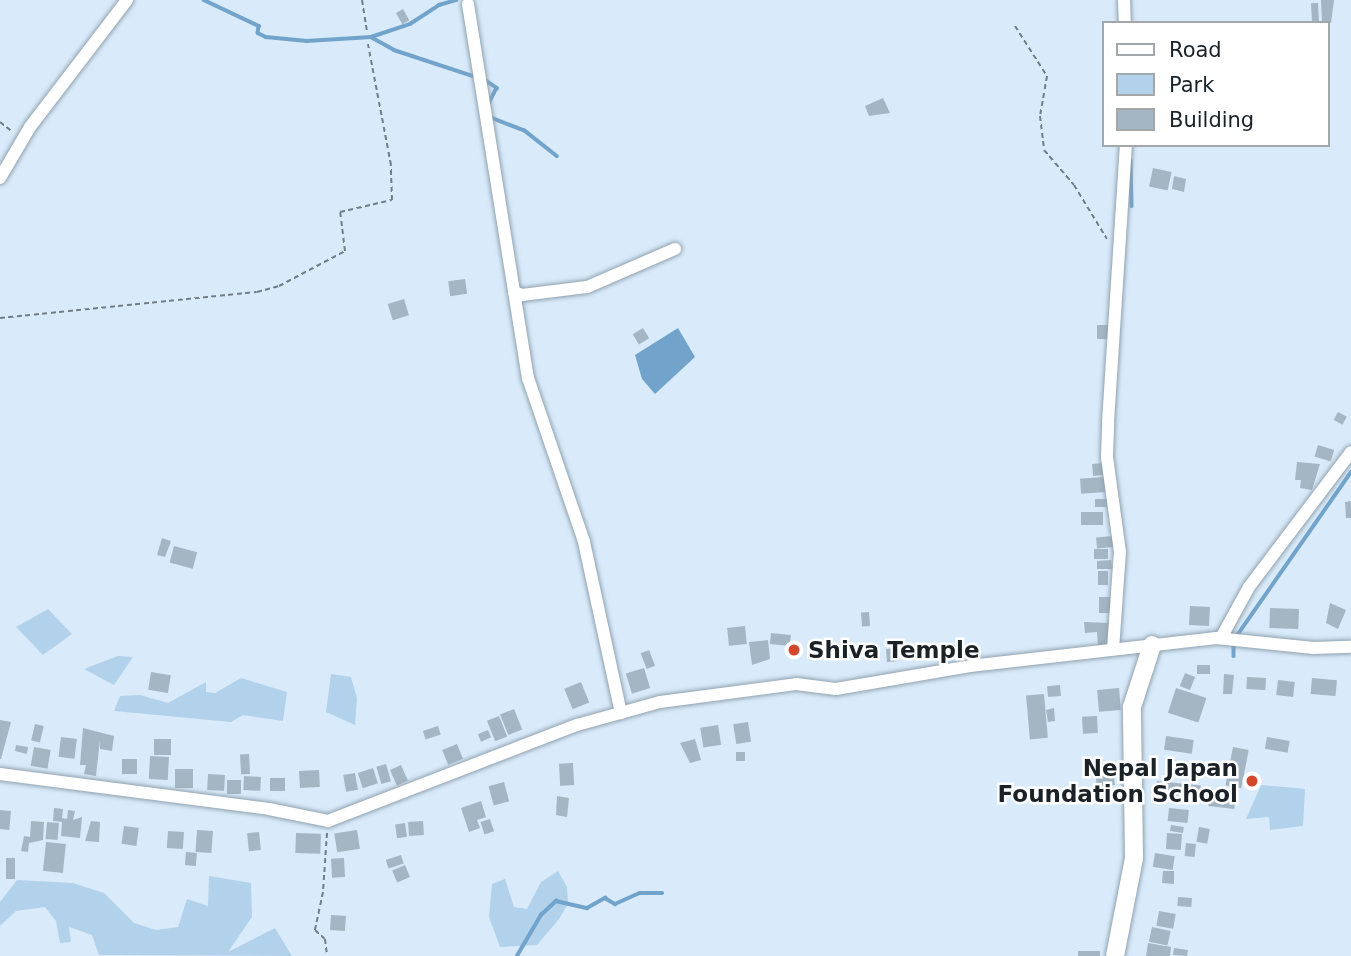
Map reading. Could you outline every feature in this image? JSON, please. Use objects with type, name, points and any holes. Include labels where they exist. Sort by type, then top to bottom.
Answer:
[{"type":"street","points":[[0,178],[23,138],[127,0]]},
{"type":"street","points":[[1124,0],[1125,21]]},
{"type":"street","points":[[468,4],[528,378],[584,542],[621,713]]},
{"type":"street","points":[[1113,649],[1120,552],[1107,433],[1126,147]]},
{"type":"street","points":[[514,292],[522,295],[587,287],[675,249]]},
{"type":"street","points":[[1221,638],[1264,565],[1351,452]]},
{"type":"street","points":[[0,774],[328,821],[577,725],[736,689],[796,684],[836,689],[970,666],[1221,638],[1313,648],[1351,647]]},
{"type":"street","points":[[1115,956],[1134,858],[1132,707],[1152,645]]},
{"type":"path","points":[[362,0],[367,32]]},
{"type":"path","points":[[1015,26],[1047,76],[1040,116],[1044,150],[1090,209],[1110,249]]},
{"type":"path","points":[[0,318],[257,292],[279,286],[345,251],[340,212],[392,200],[391,165],[368,44]]},
{"type":"path","points":[[0,122],[23,138]]},
{"type":"path","points":[[327,956],[325,939],[315,930],[323,892],[328,821]]},
{"type":"green space","points":[[48,609],[72,634],[43,655],[16,627]]},
{"type":"green space","points":[[118,656],[133,657],[114,685],[84,669]]},
{"type":"green space","points":[[331,674],[351,677],[357,698],[355,725],[326,712]]},
{"type":"green space","points":[[241,678],[287,692],[283,721],[243,715],[231,722],[114,711],[120,696],[140,695],[168,703],[206,682],[206,692],[215,693]]},
{"type":"green space","points":[[1261,785],[1305,789],[1303,826],[1270,830],[1269,817],[1246,819]]},
{"type":"green space","points":[[558,871],[567,887],[568,904],[559,919],[537,945],[500,947],[489,917],[492,884],[505,879],[514,907],[527,909],[541,882]]},
{"type":"green space","points":[[209,876],[251,883],[252,917],[228,952],[275,928],[292,956],[99,955],[92,935],[69,927],[71,942],[60,943],[56,921],[45,907],[16,911],[0,926],[0,902],[17,880],[73,883],[104,893],[134,923],[156,930],[178,927],[187,899],[208,906]]},
{"type":"shaded area","points":[[678,328],[695,357],[655,394],[642,379],[635,355]]},
{"type":"building","points":[[1321,0],[1334,0],[1331,23],[1322,21]]},
{"type":"building","points":[[1311,3],[1318,3],[1319,21],[1312,21]]},
{"type":"building","points":[[403,9],[409,20],[402,24],[396,13]]},
{"type":"building","points":[[883,98],[890,113],[869,116],[865,106]]},
{"type":"building","points":[[1153,168],[1172,172],[1168,191],[1149,187]]},
{"type":"building","points":[[1174,176],[1186,179],[1184,192],[1172,189]]},
{"type":"building","points":[[465,279],[467,294],[450,296],[448,281]]},
{"type":"building","points":[[404,299],[409,315],[393,320],[388,304]]},
{"type":"building","points":[[1097,325],[1110,325],[1110,339],[1097,339]]},
{"type":"building","points":[[643,328],[649,338],[639,344],[633,334]]},
{"type":"building","points":[[1338,412],[1347,417],[1342,425],[1334,420]]},
{"type":"building","points":[[1318,445],[1334,450],[1331,461],[1314,456]]},
{"type":"building","points":[[1297,462],[1320,464],[1312,490],[1300,488],[1301,480],[1295,480]]},
{"type":"building","points":[[1103,463],[1104,475],[1093,476],[1092,464]]},
{"type":"building","points":[[1104,477],[1105,492],[1081,494],[1080,479]]},
{"type":"building","points":[[1095,499],[1107,499],[1107,507],[1095,507]]},
{"type":"building","points":[[1351,501],[1351,518],[1346,518],[1345,502]]},
{"type":"building","points":[[1081,512],[1103,512],[1103,525],[1081,525]]},
{"type":"building","points":[[1113,536],[1114,547],[1097,548],[1096,537]]},
{"type":"building","points":[[162,538],[171,541],[165,557],[157,555]]},
{"type":"building","points":[[174,546],[197,552],[193,569],[170,562]]},
{"type":"building","points":[[1094,549],[1108,549],[1108,559],[1094,559]]},
{"type":"building","points":[[1111,560],[1112,569],[1097,569],[1097,561]]},
{"type":"building","points":[[1098,571],[1108,571],[1108,585],[1098,585]]},
{"type":"building","points":[[1099,597],[1111,597],[1111,613],[1099,613]]},
{"type":"building","points":[[1330,603],[1346,610],[1338,629],[1326,623]]},
{"type":"building","points":[[1190,606],[1210,607],[1209,626],[1189,625]]},
{"type":"building","points":[[1270,608],[1299,609],[1298,629],[1269,628]]},
{"type":"building","points":[[869,612],[870,626],[862,627],[861,613]]},
{"type":"building","points":[[1084,622],[1110,623],[1111,645],[1098,646],[1097,632],[1085,633]]},
{"type":"building","points":[[745,626],[747,644],[729,646],[727,628]]},
{"type":"building","points":[[771,633],[791,635],[790,646],[770,644]]},
{"type":"building","points":[[768,640],[770,659],[752,665],[749,642]]},
{"type":"building","points":[[826,644],[843,645],[842,657],[825,656]]},
{"type":"building","points":[[899,648],[900,661],[887,662],[886,649]]},
{"type":"building","points":[[649,650],[655,666],[647,669],[641,653]]},
{"type":"building","points":[[1197,665],[1210,665],[1210,674],[1197,674]]},
{"type":"building","points":[[644,668],[650,688],[632,694],[626,674]]},
{"type":"building","points":[[151,672],[171,675],[168,693],[148,690]]},
{"type":"building","points":[[1185,673],[1195,677],[1190,690],[1180,686]]},
{"type":"building","points":[[1224,674],[1234,675],[1232,694],[1223,694]]},
{"type":"building","points":[[1247,677],[1266,678],[1265,690],[1246,689]]},
{"type":"building","points":[[1312,678],[1337,680],[1336,696],[1311,694]]},
{"type":"building","points":[[1278,680],[1295,682],[1293,697],[1276,695]]},
{"type":"building","points":[[581,682],[589,702],[573,709],[564,689]]},
{"type":"building","points":[[1060,685],[1061,696],[1048,697],[1047,686]]},
{"type":"building","points":[[1119,688],[1121,710],[1099,712],[1097,690]]},
{"type":"building","points":[[1176,688],[1206,698],[1198,723],[1168,713]]},
{"type":"building","points":[[1044,694],[1048,738],[1030,739],[1026,696]]},
{"type":"building","points":[[1054,708],[1055,721],[1048,722],[1046,710]]},
{"type":"building","points":[[514,709],[522,729],[508,735],[500,715]]},
{"type":"building","points":[[499,716],[507,736],[495,741],[487,721]]},
{"type":"building","points":[[1097,716],[1098,733],[1083,734],[1082,717]]},
{"type":"building","points":[[0,720],[11,722],[1,759],[0,759]]},
{"type":"building","points":[[748,722],[751,742],[736,744],[733,724]]},
{"type":"building","points":[[35,724],[44,726],[40,743],[31,741]]},
{"type":"building","points":[[718,725],[721,745],[703,748],[700,728]]},
{"type":"building","points":[[438,726],[441,735],[426,740],[423,731]]},
{"type":"building","points":[[83,728],[114,736],[112,751],[100,749],[100,740],[96,776],[84,774],[86,765],[80,765]]},
{"type":"building","points":[[488,730],[491,737],[481,742],[478,734]]},
{"type":"building","points":[[1166,736],[1194,740],[1192,754],[1164,750]]},
{"type":"building","points":[[61,737],[77,739],[74,759],[59,757]]},
{"type":"building","points":[[1267,737],[1290,741],[1288,753],[1265,749]]},
{"type":"building","points":[[154,739],[171,739],[171,755],[154,755]]},
{"type":"building","points":[[695,739],[701,760],[690,763],[680,743]]},
{"type":"building","points":[[457,744],[463,759],[448,765],[442,750]]},
{"type":"building","points":[[16,745],[28,747],[27,754],[15,751]]},
{"type":"building","points":[[34,747],[51,750],[47,769],[31,766]]},
{"type":"building","points":[[1233,747],[1249,750],[1241,788],[1226,785]]},
{"type":"building","points":[[736,752],[745,752],[745,761],[736,761]]},
{"type":"building","points":[[240,754],[249,754],[250,774],[241,774]]},
{"type":"building","points":[[150,756],[169,757],[168,780],[149,779]]},
{"type":"building","points":[[122,759],[137,759],[137,774],[122,774]]},
{"type":"building","points":[[573,763],[574,785],[560,786],[559,764]]},
{"type":"building","points":[[386,764],[391,781],[381,784],[376,767]]},
{"type":"building","points":[[401,765],[408,781],[397,785],[390,770]]},
{"type":"building","points":[[1113,767],[1115,785],[1097,787],[1095,769]]},
{"type":"building","points":[[373,768],[378,783],[363,788],[358,773]]},
{"type":"building","points":[[175,769],[193,769],[193,788],[175,788]]},
{"type":"building","points":[[319,770],[320,787],[300,788],[299,771]]},
{"type":"building","points":[[355,773],[358,790],[346,792],[343,775]]},
{"type":"building","points":[[208,774],[225,775],[224,791],[207,790]]},
{"type":"building","points":[[244,776],[261,777],[260,791],[243,790]]},
{"type":"building","points":[[270,778],[285,778],[285,791],[270,791]]},
{"type":"building","points":[[227,780],[241,780],[241,794],[227,794]]},
{"type":"building","points":[[1157,781],[1201,786],[1200,798],[1156,793]]},
{"type":"building","points":[[504,782],[509,801],[494,805],[489,786]]},
{"type":"building","points":[[1210,793],[1236,796],[1234,809],[1208,806]]},
{"type":"building","points":[[557,796],[569,798],[567,817],[556,815]]},
{"type":"building","points":[[481,801],[486,817],[477,820],[480,828],[469,832],[461,808]]},
{"type":"building","points":[[54,808],[63,809],[62,818],[67,819],[68,810],[75,811],[73,820],[82,817],[80,838],[61,836],[62,822],[53,821]]},
{"type":"building","points":[[1169,808],[1189,810],[1188,823],[1168,821]]},
{"type":"building","points":[[0,810],[11,811],[9,830],[0,829]]},
{"type":"building","points":[[490,819],[494,831],[485,834],[480,822]]},
{"type":"building","points":[[31,821],[44,822],[43,840],[29,843],[28,852],[21,851],[24,836],[30,837]]},
{"type":"building","points":[[91,821],[100,822],[99,842],[85,841]]},
{"type":"building","points":[[423,821],[424,835],[409,836],[408,822]]},
{"type":"building","points":[[47,822],[59,823],[57,840],[46,839]]},
{"type":"building","points":[[405,823],[407,837],[397,838],[395,824]]},
{"type":"building","points":[[1171,825],[1184,827],[1183,833],[1170,831]]},
{"type":"building","points":[[124,826],[139,828],[136,846],[121,844]]},
{"type":"building","points":[[1199,827],[1210,829],[1207,844],[1196,842]]},
{"type":"building","points":[[197,830],[213,831],[211,853],[195,852]]},
{"type":"building","points":[[357,830],[360,849],[337,852],[334,834]]},
{"type":"building","points":[[168,831],[184,832],[183,849],[167,848]]},
{"type":"building","points":[[259,832],[261,850],[249,851],[247,833]]},
{"type":"building","points":[[296,833],[321,834],[320,854],[295,853]]},
{"type":"building","points":[[1167,833],[1182,834],[1181,850],[1166,849]]},
{"type":"building","points":[[46,842],[66,844],[63,873],[43,871]]},
{"type":"building","points":[[1186,843],[1196,844],[1195,857],[1185,856]]},
{"type":"building","points":[[186,852],[197,853],[196,866],[185,865]]},
{"type":"building","points":[[1155,853],[1175,856],[1173,870],[1153,867]]},
{"type":"building","points":[[401,855],[404,864],[389,869],[386,860]]},
{"type":"building","points":[[6,858],[15,858],[15,879],[6,879]]},
{"type":"building","points":[[344,858],[345,877],[332,878],[331,859]]},
{"type":"building","points":[[405,865],[410,877],[397,882],[392,870]]},
{"type":"building","points":[[1163,871],[1174,871],[1174,884],[1162,883]]},
{"type":"building","points":[[1178,897],[1192,898],[1191,907],[1177,906]]},
{"type":"building","points":[[1159,911],[1176,914],[1173,929],[1156,926]]},
{"type":"building","points":[[331,915],[346,916],[345,931],[330,930]]},
{"type":"building","points":[[1152,927],[1171,931],[1167,946],[1149,942]]},
{"type":"building","points":[[1148,943],[1171,947],[1170,956],[1146,956]]},
{"type":"building","points":[[1174,948],[1188,950],[1187,956],[1173,955]]},
{"type":"building","points":[[1078,951],[1100,951],[1100,956],[1078,956]]},
{"type":"waterway","points":[[204,0],[259,26],[258,33],[266,37],[307,41],[371,37],[410,24],[439,5],[456,0]]},
{"type":"waterway","points":[[371,37],[394,50],[473,76]]},
{"type":"waterway","points":[[484,79],[497,88],[489,104]]},
{"type":"waterway","points":[[492,118],[524,130],[557,156]]},
{"type":"waterway","points":[[1131,161],[1132,206]]},
{"type":"waterway","points":[[1236,637],[1351,472]]},
{"type":"waterway","points":[[1234,644],[1234,656]]},
{"type":"waterway","points":[[517,956],[541,915],[556,901],[587,908],[605,898],[615,904],[640,893],[662,893]]},
{"type":"place","name":"Shiva Temple","points":[[794,650]]},
{"type":"place","name":"Nepal Japan Foundation School","points":[[1252,781]]}]
